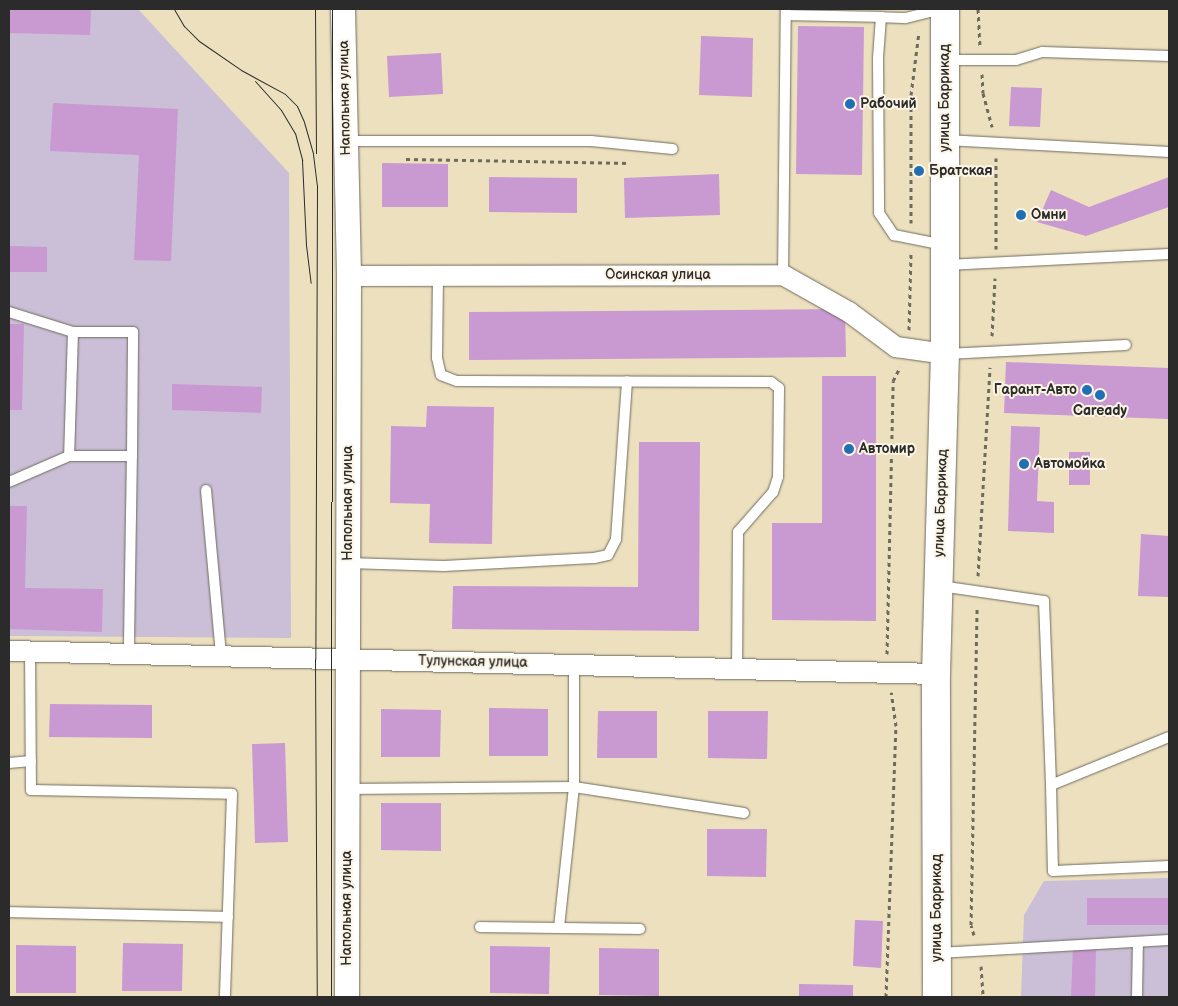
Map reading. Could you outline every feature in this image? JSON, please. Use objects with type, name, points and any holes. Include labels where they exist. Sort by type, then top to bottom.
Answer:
[{"type":"main road","name":"улица Баррикад","points":[[936,11],[945,60],[945,354],[936,674],[937,997]]},
{"type":"street","name":"Напольная улица","points":[[343,9],[349,276],[347,997]]},
{"type":"street","name":"Осинская улица","points":[[349,276],[782,275],[849,312],[896,347],[945,354]]},
{"type":"street","name":"Тулунская улица","points":[[9,651],[30,650],[936,674]]},
{"type":"lane","points":[[782,275],[786,12],[905,18],[936,11]]},
{"type":"lane","points":[[881,17],[878,58],[879,213],[894,234],[911,238],[945,255],[996,263],[1169,254]]},
{"type":"lane","points":[[945,60],[1016,60],[1043,52],[1169,56]]},
{"type":"lane","points":[[944,140],[1169,152]]},
{"type":"lane","points":[[346,141],[591,141],[673,149]]},
{"type":"lane","points":[[438,276],[437,358],[441,375],[457,380],[772,382],[780,388],[778,477],[773,492],[738,532],[736,669]]},
{"type":"lane","points":[[9,312],[73,332],[133,332],[130,653]]},
{"type":"lane","points":[[69,456],[73,332]]},
{"type":"lane","points":[[945,354],[1126,345]]},
{"type":"lane","points":[[348,563],[444,566],[594,558],[608,554],[616,539],[627,381]]},
{"type":"lane","points":[[9,482],[69,456],[132,456]]},
{"type":"lane","points":[[206,490],[221,656]]},
{"type":"lane","points":[[939,586],[1044,601],[1053,871],[1169,866]]},
{"type":"lane","points":[[30,650],[31,790],[232,794],[225,997]]},
{"type":"lane","points":[[559,927],[574,787],[574,665]]},
{"type":"lane","points":[[1051,785],[1169,737]]},
{"type":"lane","points":[[9,763],[31,761]]},
{"type":"lane","points":[[348,789],[574,787],[744,813]]},
{"type":"lane","points":[[9,912],[228,917]]},
{"type":"lane","points":[[480,927],[640,929]]},
{"type":"lane","points":[[937,953],[1169,940]]},
{"type":"lane","points":[[1137,997],[1138,942]]},
{"type":"path","points":[[978,9],[983,94],[996,143],[996,263],[974,654],[971,925],[983,973],[983,997]]},
{"type":"path","points":[[886,997],[896,726],[888,673],[893,381],[909,349],[911,94],[936,11]]},
{"type":"path","points":[[402,159],[637,163]]},
{"type":"shaded area","points":[[9,9],[138,9],[289,173],[291,638],[9,636]]},
{"type":"shaded area","points":[[1169,878],[1169,997],[1021,997],[1024,915],[1044,881]]},
{"type":"building","points":[[9,9],[91,9],[90,35],[9,33]]},
{"type":"building","points":[[798,26],[864,27],[862,175],[796,174]]},
{"type":"building","points":[[701,36],[753,38],[752,97],[699,95]]},
{"type":"building","points":[[441,53],[443,94],[389,97],[387,56]]},
{"type":"building","points":[[1011,87],[1042,88],[1040,127],[1009,126]]},
{"type":"building","points":[[53,103],[178,109],[171,261],[134,260],[139,155],[50,151]]},
{"type":"building","points":[[382,163],[448,164],[448,207],[382,207]]},
{"type":"building","points":[[719,174],[720,215],[625,218],[624,178]]},
{"type":"building","points":[[489,177],[577,178],[577,213],[489,212]]},
{"type":"building","points":[[1169,177],[1169,207],[1086,236],[1037,222],[1051,190],[1089,207]]},
{"type":"building","points":[[9,246],[47,247],[47,272],[9,272]]},
{"type":"building","points":[[845,309],[846,357],[469,360],[469,312]]},
{"type":"building","points":[[9,324],[24,324],[22,410],[9,410]]},
{"type":"building","name":"Гарант-Авто","points":[[1006,362],[1169,368],[1169,419],[1004,413]]},
{"type":"building","name":"Автомир","points":[[822,376],[876,376],[876,621],[772,620],[772,523],[822,523]]},
{"type":"building","points":[[172,384],[262,387],[261,413],[172,410]]},
{"type":"building","points":[[427,406],[494,407],[492,544],[429,543],[430,504],[390,503],[391,426],[426,427]]},
{"type":"building","name":"Автомойка","points":[[1011,426],[1040,427],[1037,501],[1054,502],[1054,533],[1008,531]]},
{"type":"building","points":[[639,442],[700,442],[699,631],[452,629],[453,586],[638,587]]},
{"type":"building","points":[[1069,452],[1090,452],[1090,485],[1069,485]]},
{"type":"building","points":[[9,506],[27,506],[25,588],[103,589],[102,632],[9,629]]},
{"type":"building","points":[[1141,534],[1169,536],[1169,597],[1138,596]]},
{"type":"building","points":[[50,704],[152,705],[152,738],[49,737]]},
{"type":"building","points":[[489,708],[548,709],[548,756],[489,756]]},
{"type":"building","points":[[381,709],[441,710],[440,757],[381,757]]},
{"type":"building","points":[[598,711],[657,711],[657,758],[597,758]]},
{"type":"building","points":[[708,711],[768,711],[767,759],[708,758]]},
{"type":"building","points":[[285,743],[288,842],[255,843],[252,744]]},
{"type":"building","points":[[381,803],[441,803],[441,851],[381,850]]},
{"type":"building","points":[[707,829],[767,829],[766,877],[707,876]]},
{"type":"building","points":[[1087,898],[1169,898],[1169,925],[1087,925]]},
{"type":"building","points":[[855,920],[883,921],[881,968],[853,966]]},
{"type":"building","points":[[123,943],[183,944],[182,991],[122,991]]},
{"type":"building","points":[[16,945],[76,946],[76,993],[16,993]]},
{"type":"building","points":[[490,946],[550,947],[549,994],[490,993]]},
{"type":"building","points":[[599,948],[659,949],[659,996],[599,995]]},
{"type":"building","points":[[1073,948],[1096,948],[1095,997],[1071,997]]},
{"type":"building","points":[[799,984],[853,985],[853,997],[799,997]]},
{"type":"tram line","points":[[174,9],[184,26],[199,41],[241,70],[285,94],[297,106],[304,122],[313,154],[317,185],[315,659],[317,997]]},
{"type":"tram line","points":[[315,9],[316,153]]},
{"type":"tram line","points":[[331,997],[332,9]]},
{"type":"tram line","points":[[255,81],[281,110],[295,133],[302,160],[306,245],[311,283]]},
{"type":"place","name":"Рабочий","points":[[850,104]]},
{"type":"place","name":"Братская","points":[[919,171]]},
{"type":"place","name":"Омни","points":[[1021,215]]},
{"type":"place","name":"Гарант-Авто","points":[[1087,390]]},
{"type":"place","name":"Caready","points":[[1100,395]]},
{"type":"place","name":"Автомир","points":[[849,449]]},
{"type":"place","name":"Автомойка","points":[[1024,464]]}]
